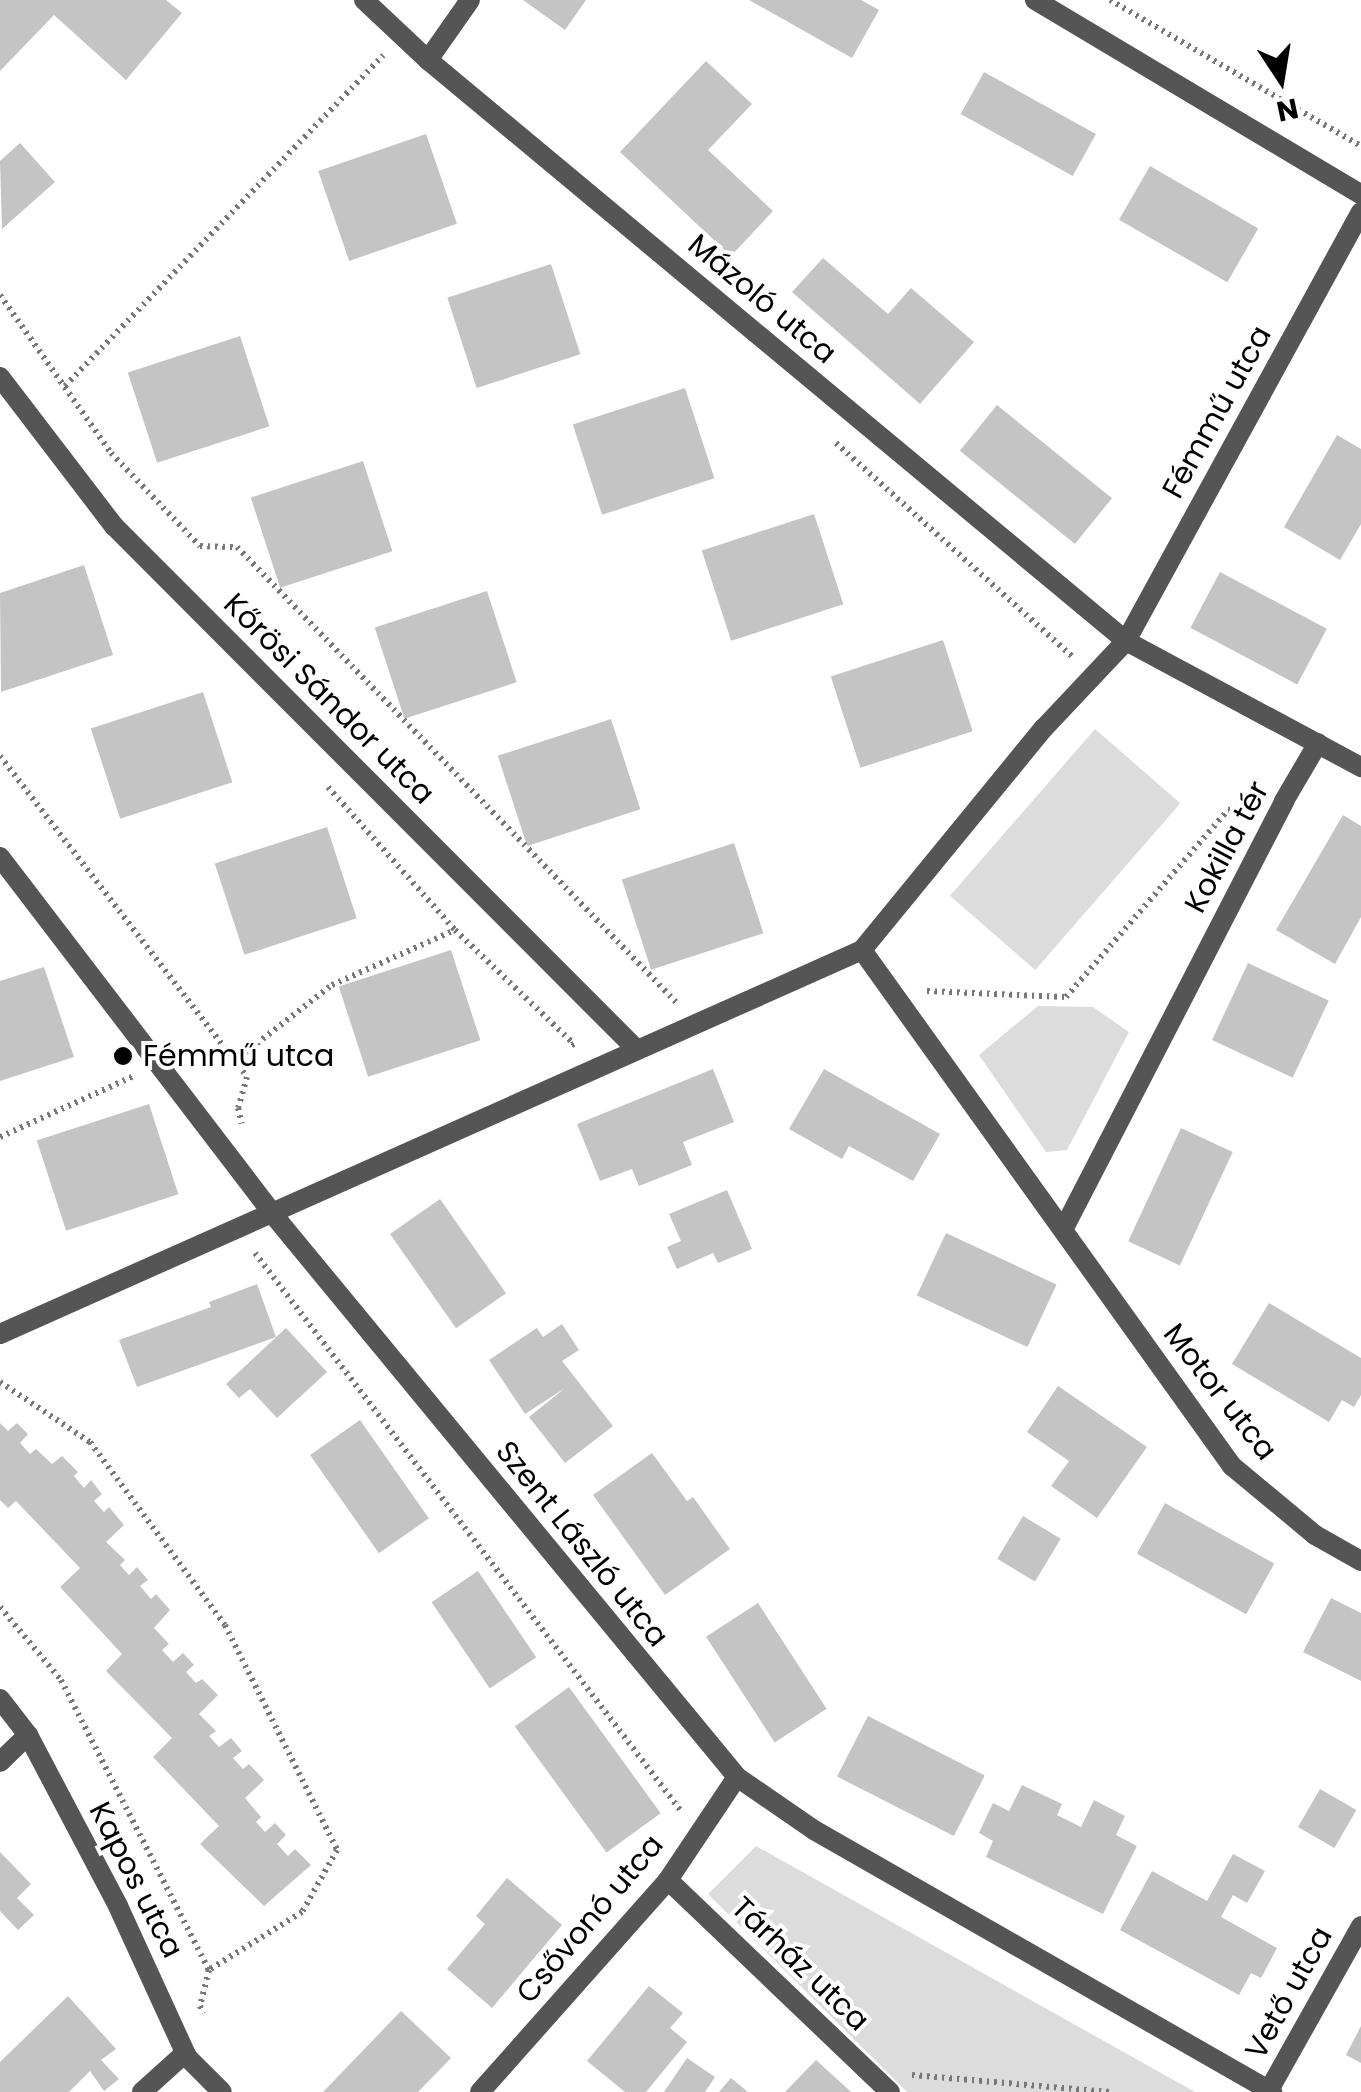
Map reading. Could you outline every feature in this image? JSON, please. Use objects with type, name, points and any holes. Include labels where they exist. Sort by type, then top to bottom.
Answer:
[{"type":"street","name":"Mázoló utca","points":[[364,0],[428,60],[1126,641]]},
{"type":"street","points":[[428,60],[470,0]]},
{"type":"street","points":[[1036,0],[1361,194]]},
{"type":"street","name":"Fémmű utca","points":[[1126,641],[1361,212]]},
{"type":"street","name":"Kőrösi Sándor utca","points":[[0,377],[114,526],[635,1048]]},
{"type":"street","points":[[0,1334],[862,950],[1044,728],[1126,641],[1361,768]]},
{"type":"street","name":"Kokilla tér","points":[[1063,1230],[1284,800],[1318,743]]},
{"type":"street","name":"Szent László utca","points":[[0,858],[270,1212],[737,1777],[814,1830],[1270,2091]]},
{"type":"street","points":[[862,950],[1063,1230]]},
{"type":"street","name":"Motor utca","points":[[1063,1230],[1232,1466],[1315,1535],[1361,1561]]},
{"type":"street","name":"Kapos utca","points":[[0,1699],[28,1735],[118,1906],[186,2053],[222,2092]]},
{"type":"street","points":[[0,1762],[28,1735]]},
{"type":"street","name":"Csővonó utca","points":[[480,2092],[668,1880],[737,1777]]},
{"type":"street","name":"Tárház utca","points":[[668,1880],[890,2092]]},
{"type":"street","name":"Vető utca","points":[[1270,2091],[1361,1926]]},
{"type":"street","points":[[142,2092],[186,2053]]},
{"type":"path","points":[[1110,0],[1361,146]]},
{"type":"path","points":[[65,386],[394,44]]},
{"type":"path","points":[[0,295],[111,454],[200,546],[238,547],[677,1003],[694,996]]},
{"type":"path","points":[[1063,674],[1075,658]]},
{"type":"path","points":[[0,756],[247,1077],[238,1108],[243,1131]]},
{"type":"path","points":[[325,784],[455,930],[574,1044],[556,1052]]},
{"type":"path","points":[[891,989],[1066,998],[1228,810],[1284,800]]},
{"type":"path","points":[[233,1062],[332,985],[455,930]]},
{"type":"path","points":[[0,1137],[140,1074],[128,1060]]},
{"type":"path","points":[[247,1242],[688,1821]]},
{"type":"path","points":[[0,1382],[90,1442],[226,1624],[337,1850],[302,1912],[209,1970]]},
{"type":"path","points":[[0,1607],[60,1680],[209,1970],[200,2006],[208,2024]]},
{"type":"path","points":[[868,2072],[1110,2092]]},
{"type":"shaded area","points":[[1095,729],[1180,803],[1035,970],[950,896]]},
{"type":"shaded area","points":[[1038,1006],[1093,1007],[1129,1032],[1067,1150],[1046,1152],[979,1055]]},
{"type":"shaded area","points":[[756,1846],[1195,2092],[907,2092],[708,1894]]},
{"type":"building","points":[[0,0],[166,0],[182,13],[126,80],[54,15],[0,71]]},
{"type":"building","points":[[523,0],[586,0],[565,30]]},
{"type":"building","points":[[749,0],[861,0],[879,10],[852,58]]},
{"type":"building","points":[[706,61],[752,104],[708,150],[773,211],[731,256],[620,152]]},
{"type":"building","points":[[984,72],[1096,134],[1073,176],[961,114]]},
{"type":"building","points":[[426,134],[457,224],[349,261],[318,171]]},
{"type":"building","points":[[20,143],[55,182],[2,229],[0,161]]},
{"type":"building","points":[[1150,166],[1258,228],[1227,282],[1119,220]]},
{"type":"building","points":[[823,258],[888,314],[911,288],[974,342],[920,404],[792,292]]},
{"type":"building","points":[[551,264],[580,354],[477,388],[447,298]]},
{"type":"building","points":[[240,336],[269,426],[157,463],[128,372]]},
{"type":"building","points":[[685,388],[714,478],[602,515],[573,424]]},
{"type":"building","points":[[997,405],[1112,498],[1075,544],[960,451]]},
{"type":"building","points":[[1337,435],[1361,449],[1361,524],[1340,560],[1284,527]]},
{"type":"building","points":[[363,461],[392,551],[280,588],[251,497]]},
{"type":"building","points":[[814,514],[843,604],[731,641],[702,550]]},
{"type":"building","points":[[84,565],[113,655],[1,692],[0,593]]},
{"type":"building","points":[[1220,572],[1327,629],[1297,684],[1190,628]]},
{"type":"building","points":[[487,591],[517,682],[404,719],[375,627]]},
{"type":"building","points":[[943,640],[973,731],[860,768],[831,676]]},
{"type":"building","points":[[203,692],[232,782],[120,819],[91,728]]},
{"type":"building","points":[[611,719],[640,809],[527,846],[498,756]]},
{"type":"building","points":[[1343,815],[1361,826],[1361,917],[1335,964],[1276,930]]},
{"type":"building","points":[[327,827],[357,918],[244,955],[215,863]]},
{"type":"building","points":[[734,843],[763,933],[651,970],[622,879]]},
{"type":"building","points":[[451,950],[480,1040],[368,1077],[339,986]]},
{"type":"building","points":[[1248,963],[1329,1001],[1293,1078],[1212,1040]]},
{"type":"building","points":[[44,967],[74,1057],[0,1081],[0,981]]},
{"type":"building","points":[[713,1069],[734,1122],[683,1142],[692,1165],[639,1186],[632,1169],[600,1181],[577,1124]]},
{"type":"building","points":[[824,1069],[940,1134],[913,1181],[849,1146],[842,1159],[789,1129]]},
{"type":"building","points":[[149,1104],[178,1194],[66,1231],[37,1140]]},
{"type":"building","points":[[1181,1128],[1233,1152],[1180,1265],[1128,1241]]},
{"type":"building","points":[[727,1190],[752,1249],[718,1263],[713,1253],[677,1269],[667,1247],[681,1241],[669,1214]]},
{"type":"building","points":[[440,1199],[506,1293],[456,1328],[390,1234]]},
{"type":"building","points":[[946,1233],[1057,1285],[1027,1347],[917,1296]]},
{"type":"building","points":[[257,1284],[276,1337],[137,1387],[119,1340],[211,1307],[209,1302]]},
{"type":"building","points":[[1269,1303],[1361,1358],[1361,1395],[1354,1407],[1342,1400],[1329,1422],[1232,1364]]},
{"type":"building","points":[[562,1324],[579,1350],[562,1361],[613,1426],[565,1463],[529,1417],[565,1388],[525,1414],[489,1360],[537,1328],[543,1337]]},
{"type":"building","points":[[286,1328],[327,1372],[277,1418],[250,1389],[239,1398],[226,1384]]},
{"type":"building","points":[[1058,1386],[1147,1447],[1097,1518],[1051,1486],[1069,1461],[1027,1432]]},
{"type":"building","points":[[360,1420],[429,1518],[379,1553],[310,1455]]},
{"type":"building","points":[[0,1423],[8,1431],[17,1423],[28,1434],[20,1443],[30,1454],[36,1449],[52,1464],[62,1456],[78,1472],[74,1476],[84,1488],[91,1480],[102,1494],[94,1501],[104,1512],[109,1507],[124,1525],[106,1542],[125,1560],[120,1565],[129,1575],[137,1567],[148,1580],[140,1586],[151,1599],[156,1594],[170,1610],[154,1628],[169,1644],[162,1650],[173,1662],[183,1653],[194,1665],[186,1672],[196,1683],[202,1679],[218,1695],[199,1714],[216,1731],[209,1736],[219,1747],[231,1738],[242,1751],[233,1758],[243,1769],[249,1764],[264,1780],[245,1798],[261,1817],[256,1822],[265,1832],[275,1823],[286,1835],[277,1844],[288,1856],[295,1849],[311,1865],[264,1906],[200,1844],[219,1826],[153,1757],[172,1738],[106,1671],[122,1654],[60,1587],[80,1568],[16,1501],[8,1508],[0,1500]]},
{"type":"building","points":[[652,1453],[687,1501],[693,1497],[730,1549],[665,1595],[593,1495]]},
{"type":"building","points":[[1165,1503],[1274,1564],[1246,1614],[1137,1554]]},
{"type":"building","points":[[1023,1516],[1061,1539],[1035,1582],[997,1559]]},
{"type":"building","points":[[478,1571],[536,1657],[490,1689],[432,1602]]},
{"type":"building","points":[[1331,1598],[1361,1613],[1361,1681],[1303,1652]]},
{"type":"building","points":[[758,1603],[827,1709],[775,1742],[706,1637]]},
{"type":"building","points":[[569,1687],[661,1813],[606,1853],[515,1726]]},
{"type":"building","points":[[868,1716],[985,1775],[954,1836],[837,1777]]},
{"type":"building","points":[[1022,1785],[1062,1804],[1057,1815],[1081,1827],[1094,1800],[1125,1816],[1116,1835],[1137,1846],[1103,1914],[986,1857],[993,1841],[979,1833],[993,1803],[1009,1811]]},
{"type":"building","points":[[1320,1789],[1356,1810],[1334,1848],[1298,1827]]},
{"type":"building","points":[[0,1852],[31,1884],[17,1898],[34,1915],[18,1930],[0,1911]]},
{"type":"building","points":[[1233,1854],[1265,1871],[1247,1903],[1233,1895],[1221,1917],[1277,1948],[1261,1978],[1251,1973],[1239,1995],[1120,1930],[1152,1871],[1207,1901]]},
{"type":"building","points":[[507,1878],[562,1925],[492,2008],[447,1969],[485,1924],[476,1916]]},
{"type":"building","points":[[649,1986],[683,2013],[670,2028],[687,2042],[646,2092],[625,2092],[587,2061]]},
{"type":"building","points":[[68,1996],[116,2049],[101,2060],[119,2079],[104,2091],[90,2071],[69,2092],[0,2092],[0,2062]]},
{"type":"building","points":[[401,2011],[451,2058],[418,2092],[323,2092]]},
{"type":"building","points":[[1361,2026],[1361,2063],[1346,2055]]},
{"type":"building","points":[[687,2058],[715,2077],[705,2092],[664,2092]]},
{"type":"building","points":[[816,2060],[851,2092],[785,2092]]},
{"type":"building","points":[[731,2078],[748,2092],[719,2092]]},
{"type":"place","name":"Fémmű utca","points":[[123,1056]]}]
